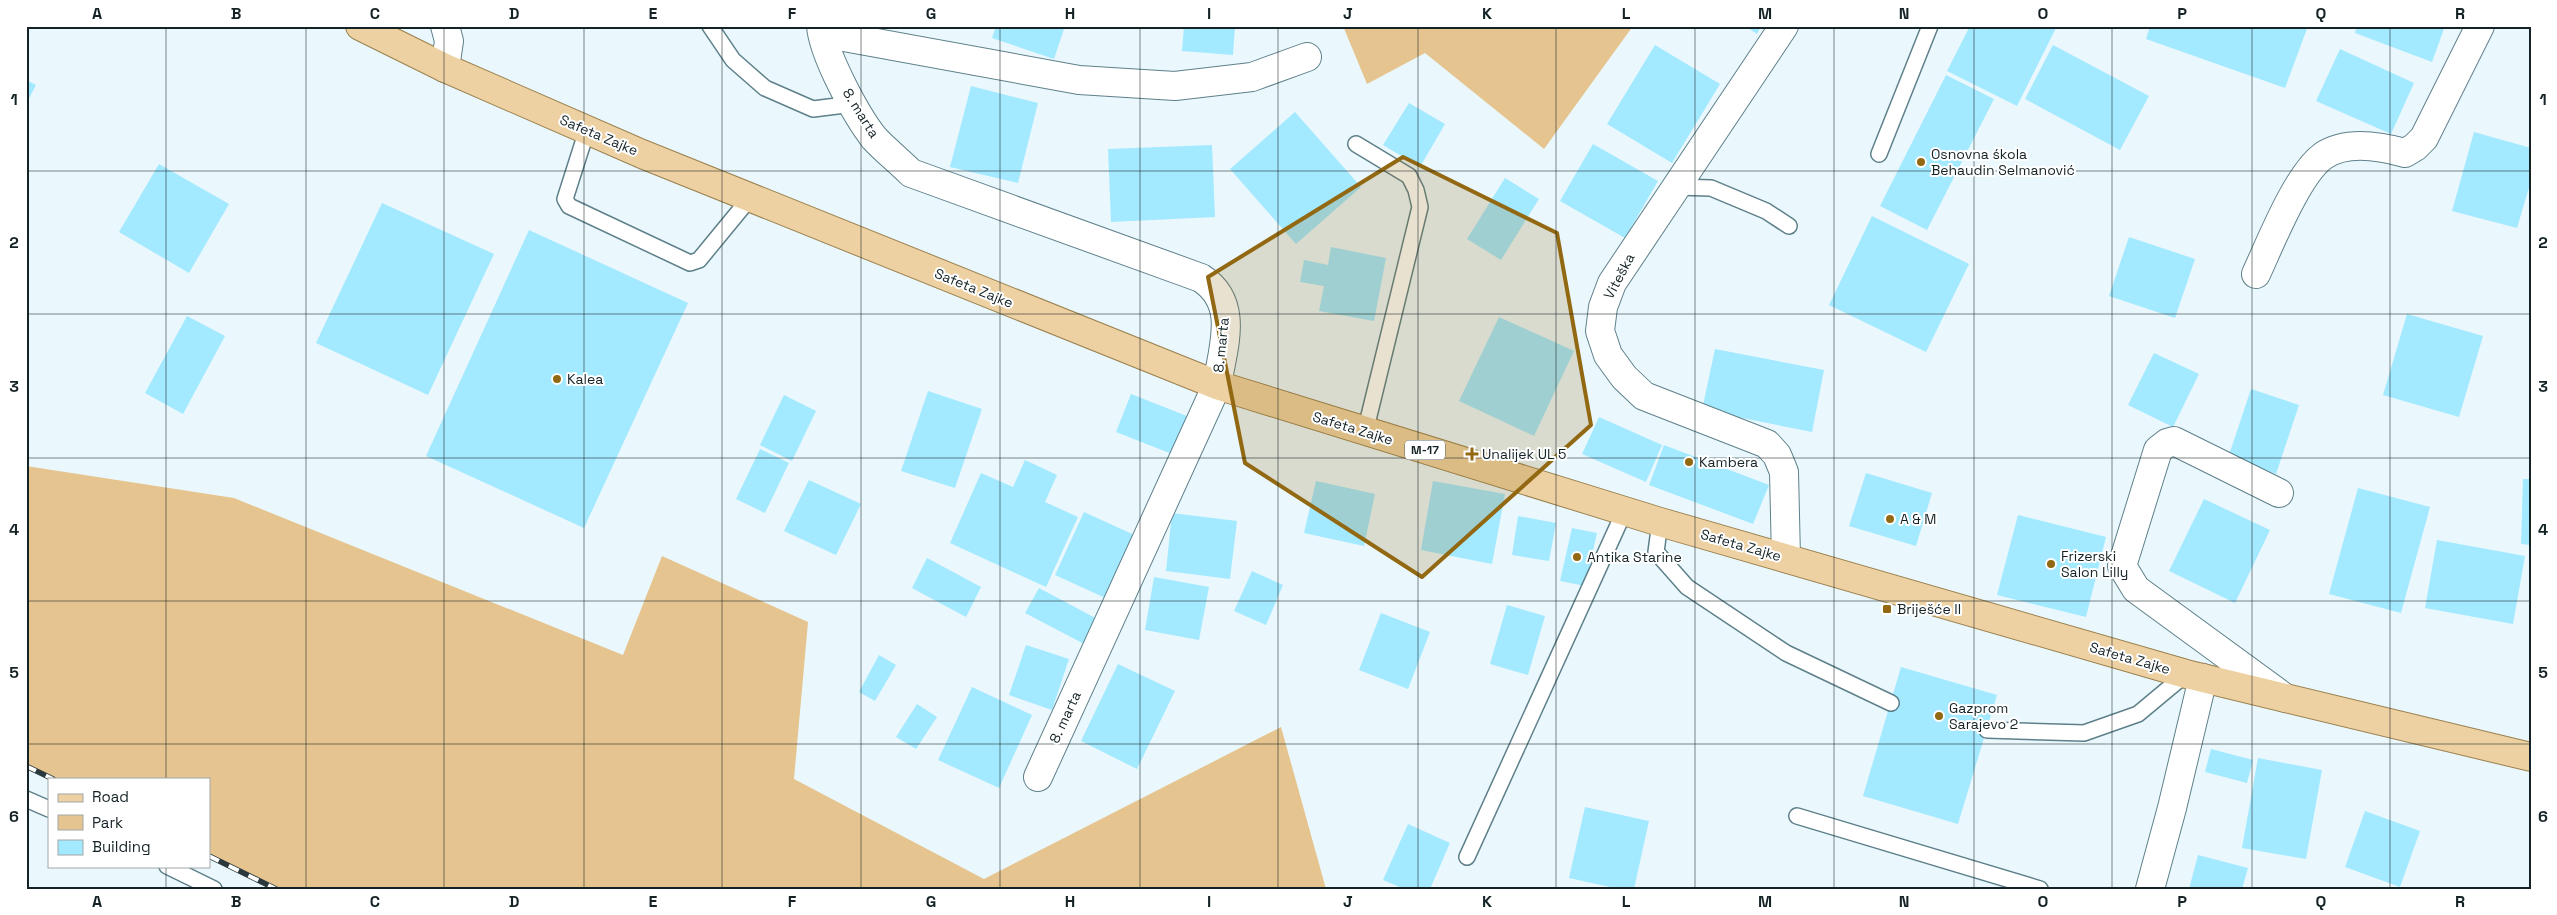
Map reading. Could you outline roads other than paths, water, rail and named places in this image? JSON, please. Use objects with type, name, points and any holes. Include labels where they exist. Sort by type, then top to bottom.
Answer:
[{"type":"main road","name":"Safeta Zajke","points":[[360,26],[445,68],[587,130],[750,198],[1217,385],[1660,522],[2194,676],[2531,757]]},
{"type":"street","points":[[445,26],[449,40],[445,68]]},
{"type":"street","name":"Viteška","points":[[1784,26],[1612,283],[1603,307],[1600,332],[1608,355],[1624,377],[1644,396],[1767,444],[1778,455],[1784,472],[1786,558]]},
{"type":"street","points":[[2256,274],[2298,185],[2323,156],[2343,148],[2377,145],[2405,153],[2424,138],[2480,26]]},
{"type":"street","points":[[821,29],[1079,80],[1175,86],[1252,77],[1308,57]]},
{"type":"street","name":"8. marta","points":[[821,29],[835,68],[853,104],[874,138],[911,173],[1201,278],[1212,285],[1220,295],[1225,306],[1226,321],[1217,385],[1038,776]]},
{"type":"street","points":[[2279,493],[2174,441],[2167,443],[2158,450],[2122,566],[2136,589],[2285,698]]},
{"type":"street","points":[[2150,889],[2172,808],[2194,676]]},
{"type":"lane","points":[[710,26],[733,60],[765,88],[813,109],[853,104]]},
{"type":"lane","points":[[1879,154],[1930,26]]},
{"type":"lane","points":[[587,130],[565,198],[569,206],[690,263],[699,260],[750,198]]},
{"type":"lane","points":[[1356,144],[1409,176],[1416,190],[1420,207],[1366,432]]},
{"type":"lane","points":[[1676,187],[1711,188],[1766,212],[1789,226]]},
{"type":"lane","points":[[1467,857],[1625,510]]},
{"type":"lane","points":[[1660,522],[1656,552],[1687,586],[1786,653],[1890,703]]},
{"type":"lane","points":[[1986,730],[2084,733],[2138,714],[2194,676]]},
{"type":"lane","points":[[26,799],[48,809]]},
{"type":"lane","points":[[1797,816],[2040,889]]},
{"type":"lane","points":[[171,868],[214,889]]},
{"type":"railway","points":[[26,766],[51,778]]},
{"type":"railway","points":[[210,856],[276,889]]},
{"type":"place","name":"Osnovna śkola Behaudin Selmanović","points":[[1921,162]]},
{"type":"place","name":"Kalea","points":[[557,379]]},
{"type":"place","name":"Unalijek UL 5","points":[[1472,454]]},
{"type":"place","name":"Kambera","points":[[1689,462]]},
{"type":"place","name":"A & M","points":[[1890,519]]},
{"type":"place","name":"Antika Starine","points":[[1577,557]]},
{"type":"place","name":"Frizerski Salon Lilly","points":[[2051,564]]},
{"type":"place","name":"Briješće II","points":[[1887,609]]},
{"type":"place","name":"Gazprom Sarajevo 2","points":[[1939,716]]}]
